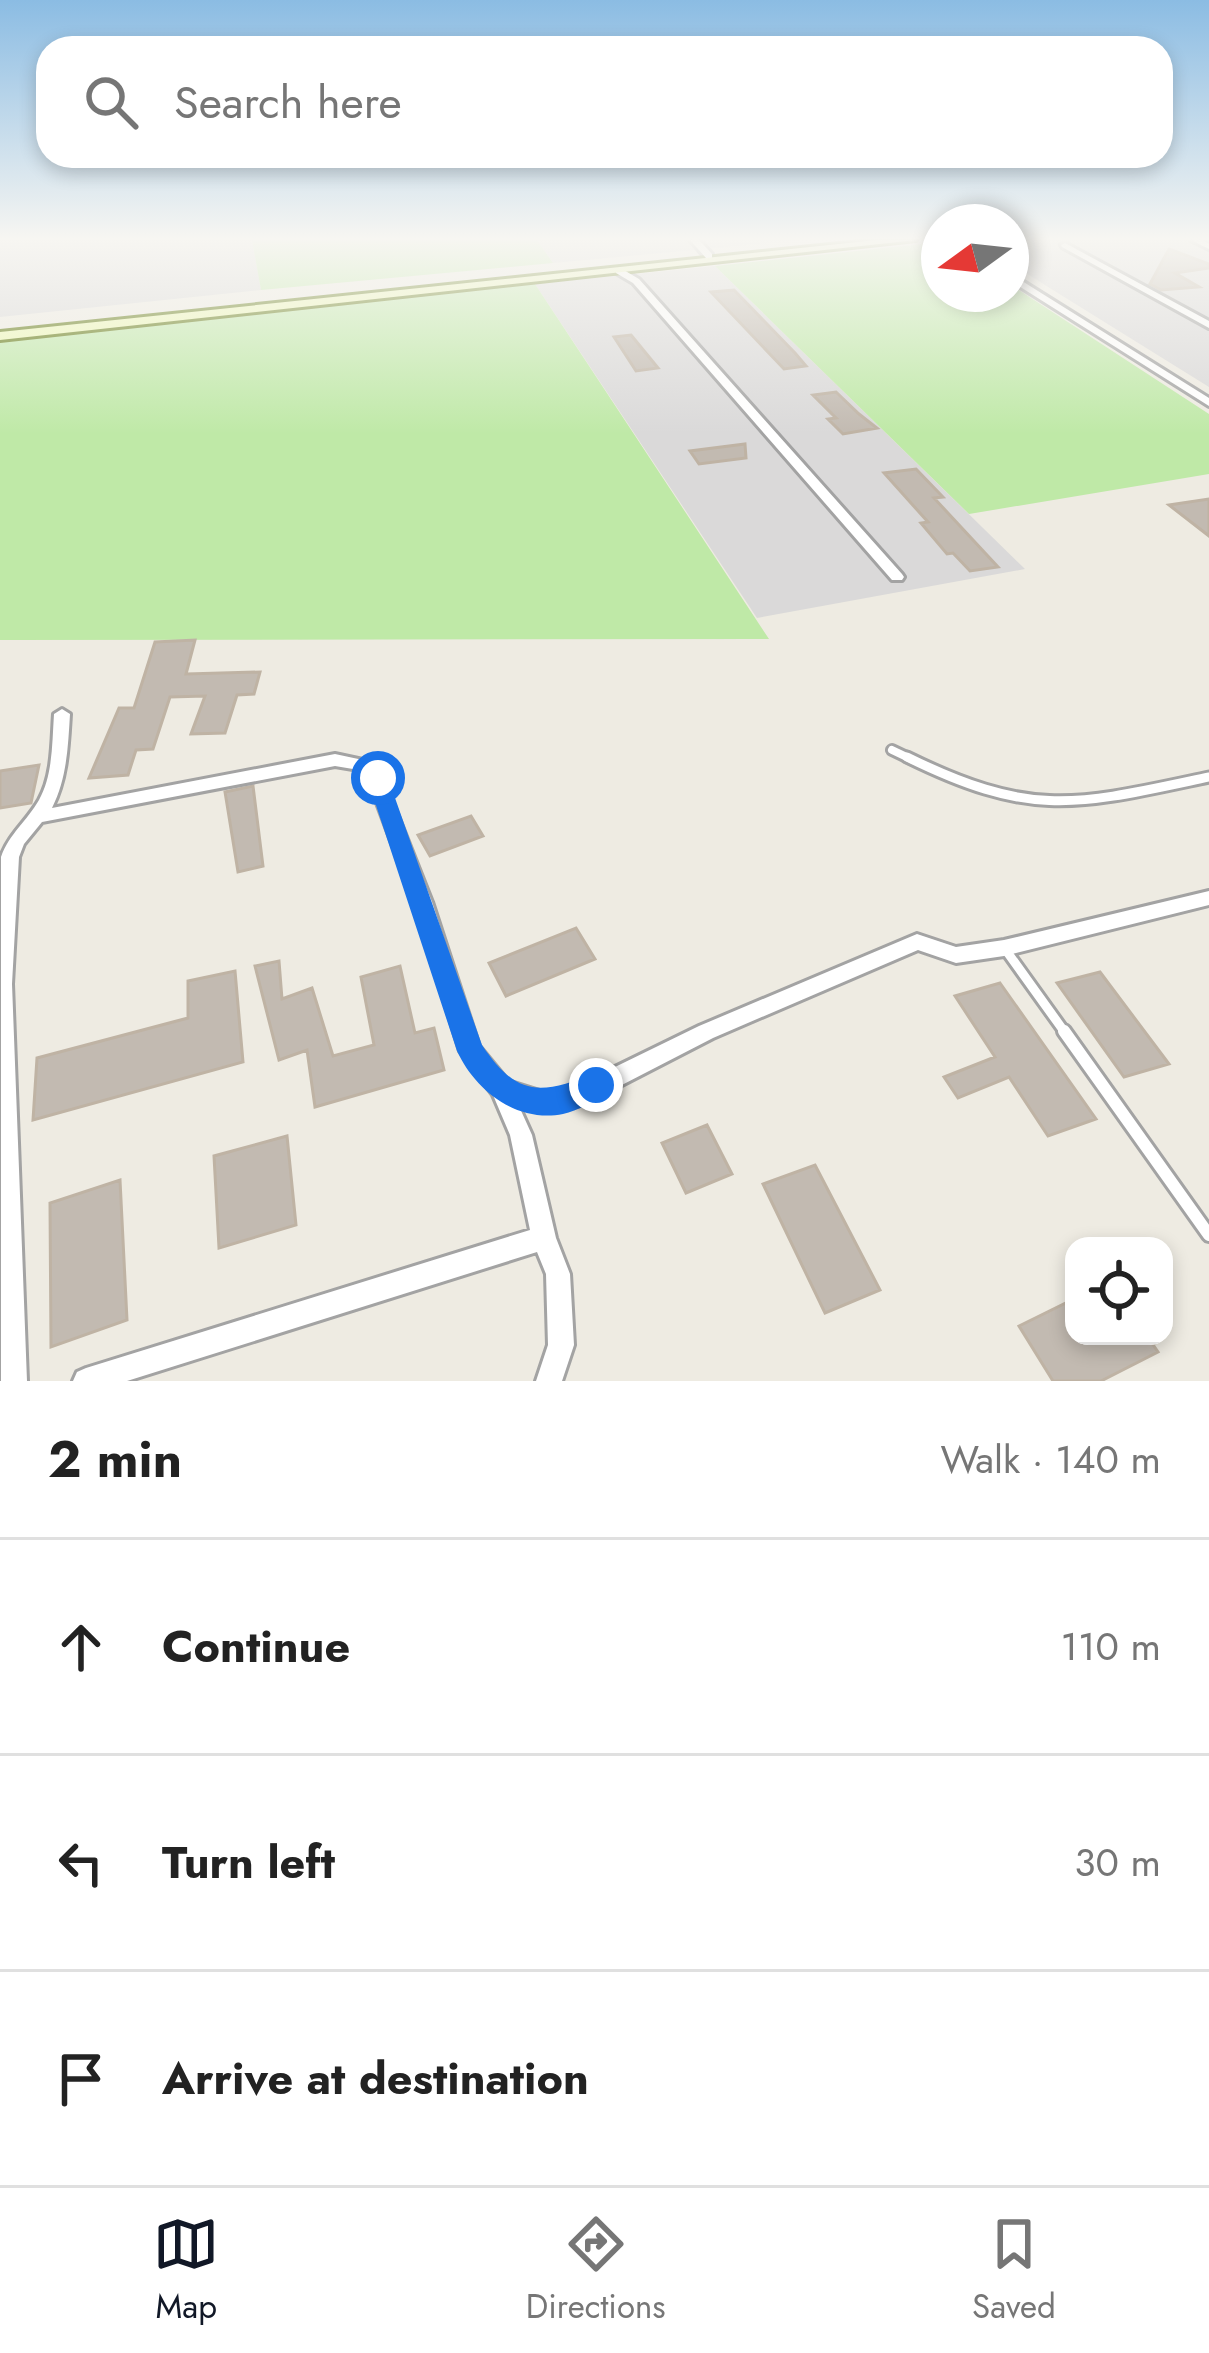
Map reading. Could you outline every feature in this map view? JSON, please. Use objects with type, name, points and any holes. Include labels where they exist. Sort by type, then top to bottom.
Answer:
[{"type":"street","points":[[2,330],[245,304]]},
{"type":"street","points":[[2,330],[269,304]]},
{"type":"street","points":[[662,304],[898,577]]},
{"type":"street","points":[[1054,304],[1209,403]]},
{"type":"street","points":[[1171,304],[1209,326]]},
{"type":"street","points":[[14,1381],[2,984],[10,857],[14,839],[48,801],[59,762],[62,714]]},
{"type":"street","points":[[36,817],[335,760],[371,767],[423,902],[470,1051],[501,1089],[521,1135],[544,1238],[558,1274],[563,1313],[561,1345],[548,1381]]},
{"type":"street","points":[[501,1089],[543,1102],[577,1097],[706,1032],[917,942],[956,955],[1004,948],[1209,898]]},
{"type":"street","points":[[521,1135],[543,1102]]},
{"type":"street","points":[[86,1381],[544,1238]]},
{"type":"lane","points":[[892,750],[961,783],[1016,800],[1115,795],[1209,777]]},
{"type":"lane","points":[[1004,948],[1209,1235]]},
{"type":"shaded area","points":[[0,304],[121,304],[0,317]]},
{"type":"shaded area","points":[[549,304],[754,304],[1025,569],[757,618]]},
{"type":"shaded area","points":[[1076,304],[1209,304],[1209,387]]},
{"type":"green space","points":[[336,304],[548,304],[769,639],[0,640],[0,343],[9,338]]},
{"type":"green space","points":[[754,304],[921,304],[921,312],[1029,312],[1029,304],[1041,304],[1209,414],[1209,474],[969,514]]},
{"type":"building","points":[[723,304],[748,304],[806,366],[784,369]]},
{"type":"building","points":[[631,335],[658,368],[636,371],[614,337]]},
{"type":"building","points":[[836,392],[877,428],[843,434],[828,419],[836,418],[813,395]]},
{"type":"building","points":[[745,444],[746,458],[699,464],[690,451]]},
{"type":"building","points":[[916,469],[943,497],[934,498],[998,567],[970,571],[953,553],[947,554],[921,523],[928,522],[884,473]]},
{"type":"building","points":[[1209,499],[1209,536],[1169,505]]},
{"type":"building","points":[[195,640],[186,674],[260,672],[254,694],[237,695],[225,733],[191,734],[205,696],[170,697],[153,749],[136,750],[128,775],[89,778],[119,708],[134,708],[155,642]]},
{"type":"building","points":[[39,765],[31,803],[0,808],[0,771]]},
{"type":"building","points":[[253,786],[263,866],[238,872],[225,792]]},
{"type":"building","points":[[471,816],[483,836],[430,856],[418,835]]},
{"type":"building","points":[[576,928],[595,959],[506,996],[489,963]]},
{"type":"building","points":[[279,961],[282,999],[312,988],[333,1056],[374,1045],[361,977],[400,966],[415,1033],[434,1028],[444,1070],[315,1107],[307,1050],[279,1060],[255,966]]},
{"type":"building","points":[[235,971],[243,1062],[33,1120],[37,1058],[188,1018],[188,981]]},
{"type":"building","points":[[1100,972],[1169,1064],[1124,1077],[1057,983]]},
{"type":"building","points":[[1000,983],[1096,1119],[1048,1136],[1009,1077],[958,1098],[944,1077],[995,1057],[955,996]]},
{"type":"building","points":[[707,1125],[732,1174],[686,1193],[662,1143]]},
{"type":"building","points":[[287,1136],[296,1225],[219,1248],[214,1156]]},
{"type":"building","points":[[815,1165],[880,1290],[825,1313],[763,1184]]},
{"type":"building","points":[[120,1180],[127,1320],[51,1347],[50,1203]]},
{"type":"building","points":[[1065,1303],[1065,1345],[1153,1345],[1158,1352],[1101,1381],[1053,1381],[1019,1326]]},
{"type":"route","points":[[378,778],[470,1051],[485,1073],[501,1089],[543,1102],[577,1097],[596,1085]]}]
